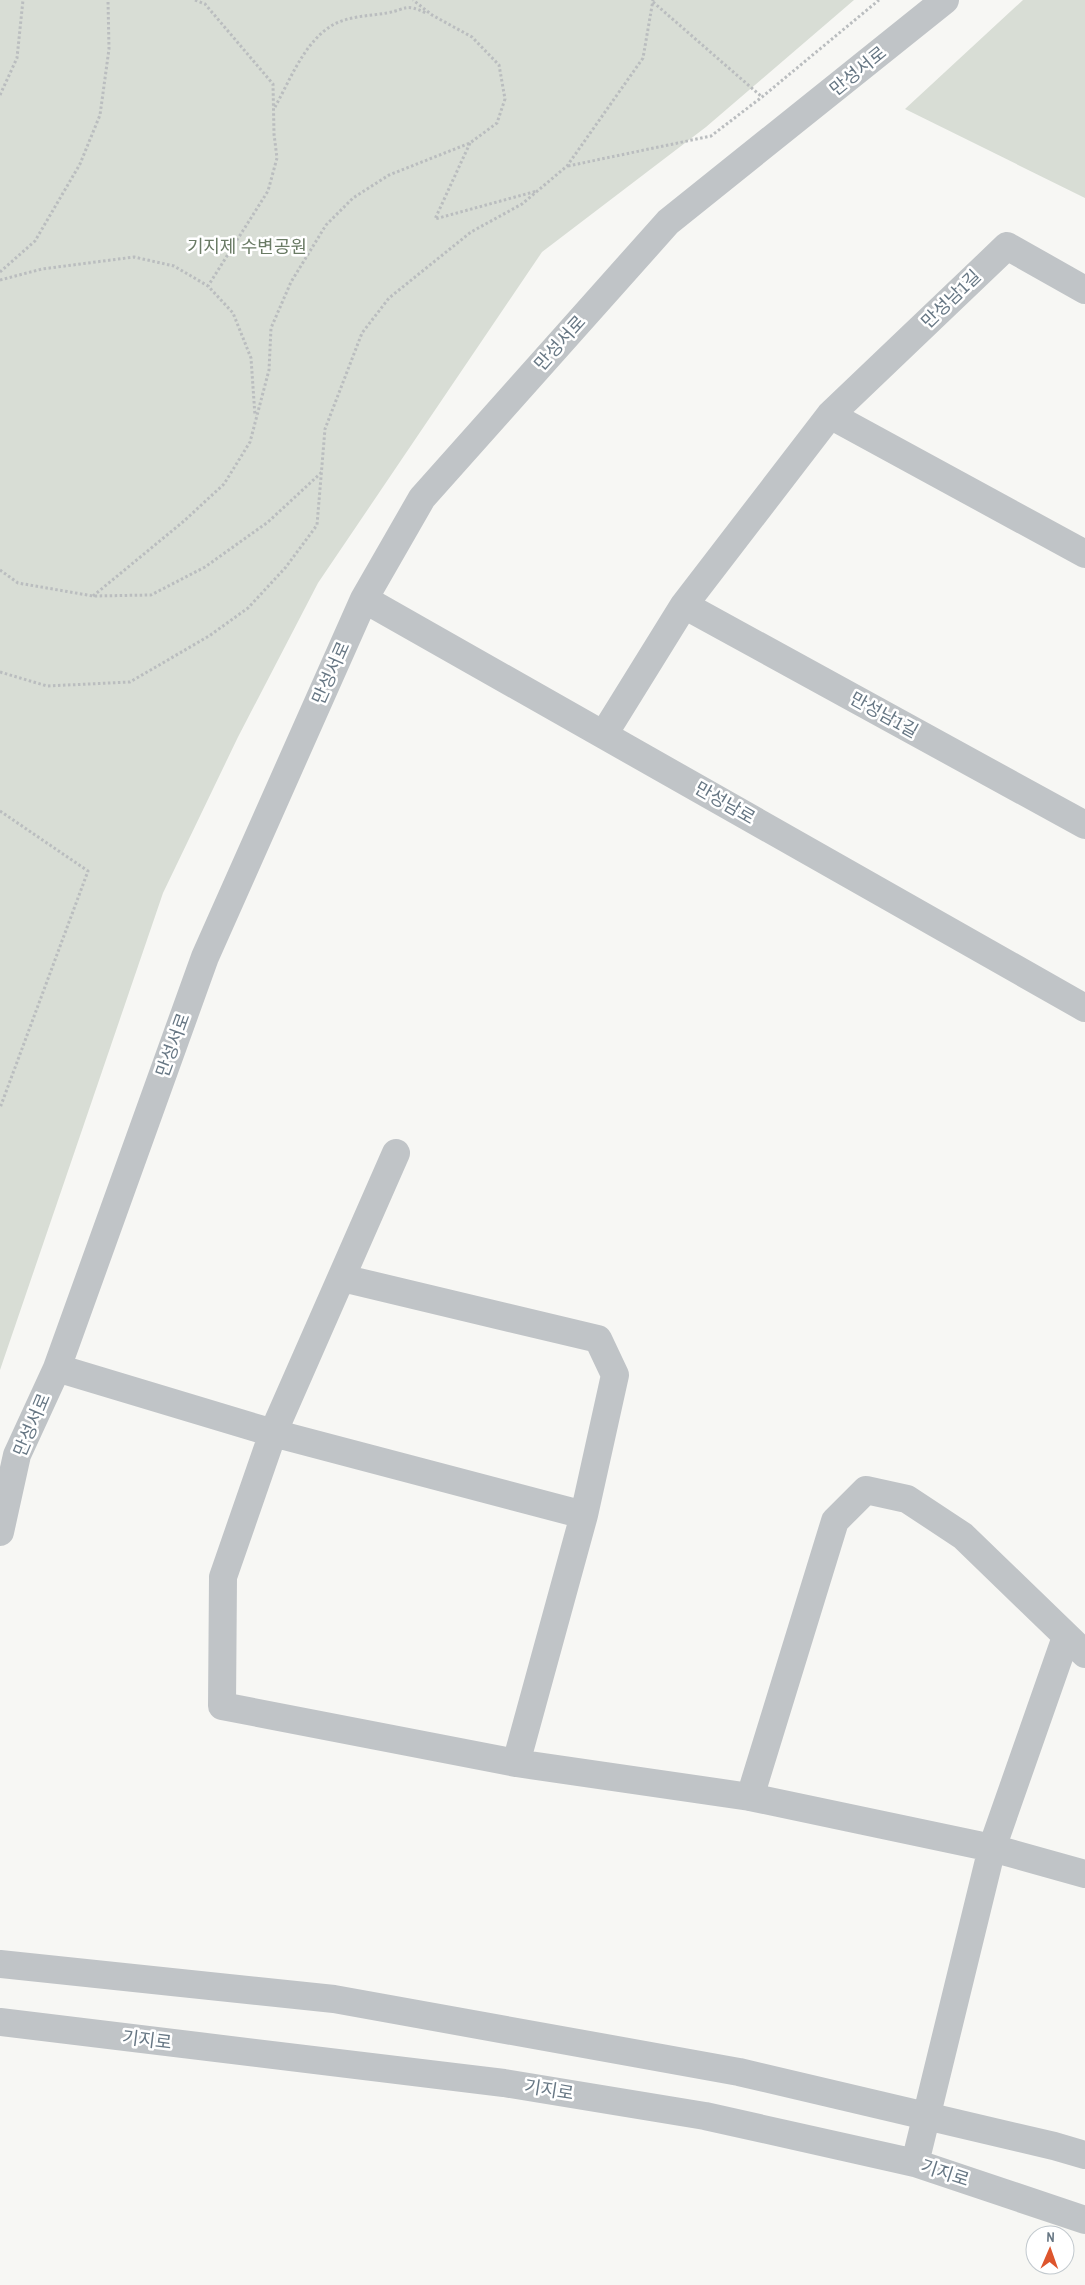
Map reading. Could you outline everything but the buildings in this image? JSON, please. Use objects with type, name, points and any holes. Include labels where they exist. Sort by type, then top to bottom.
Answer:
[{"type":"street","name":"만성서로","points":[[0,1532],[17,1455],[57,1368],[206,956],[364,599],[422,498],[668,222],[945,0]]},
{"type":"street","name":"만성남1길","points":[[604,734],[684,605],[830,415],[1007,246],[1085,290]]},
{"type":"street","points":[[830,415],[1085,554]]},
{"type":"street","name":"만성남로","points":[[364,599],[1085,1008]]},
{"type":"street","name":"만성남1길","points":[[684,605],[1085,825]]},
{"type":"street","points":[[396,1154],[273,1433],[222,1577],[222,1706],[516,1763],[750,1797],[992,1848],[1085,1874]]},
{"type":"street","points":[[342,1278],[598,1339],[615,1376],[584,1515],[516,1763]]},
{"type":"street","points":[[57,1368],[273,1433],[584,1515]]},
{"type":"street","points":[[750,1797],[835,1521],[866,1490],[907,1499],[963,1536],[1076,1646],[992,1848],[915,2162]]},
{"type":"street","points":[[0,1964],[334,1999],[739,2072],[1054,2146],[1085,2155]]},
{"type":"street","name":"기지로","points":[[0,2022],[504,2083],[705,2116],[915,2162],[1085,2220]]},
{"type":"path","points":[[0,95],[18,58],[23,0]]},
{"type":"path","points":[[0,272],[35,241],[80,164],[100,115],[109,49],[108,0]]},
{"type":"path","points":[[195,0],[205,4],[273,84],[275,107],[274,134],[277,158],[268,191],[208,286]]},
{"type":"path","points":[[413,0],[432,15]]},
{"type":"path","points":[[567,166],[711,136],[762,97],[879,0]]},
{"type":"path","points":[[653,1],[762,97]]},
{"type":"path","points":[[0,672],[47,686],[130,682],[209,636],[248,608],[286,567],[317,525],[325,429],[362,333],[390,298],[471,232],[522,204],[567,166],[643,58],[653,1]]},
{"type":"path","points":[[92,596],[184,521],[224,484],[250,442],[269,370],[271,328],[291,282],[326,225],[353,198],[389,175],[470,143],[497,122],[505,99],[499,65],[472,37],[412,6],[387,13],[364,15],[332,26],[312,43],[275,107]]},
{"type":"path","points":[[470,143],[435,219],[538,190]]},
{"type":"path","points":[[0,280],[42,269],[134,257],[174,266],[208,286],[233,313],[251,358],[255,420]]},
{"type":"path","points":[[0,570],[18,583],[92,596],[151,595],[205,567],[268,522],[322,471]]},
{"type":"path","points":[[0,811],[88,871],[0,1108]]},
{"type":"green space","name":"기지제 수변공원","points":[[0,0],[854,0],[706,127],[542,252],[318,583],[238,737],[163,893],[0,1370]]},
{"type":"green space","points":[[1023,0],[1085,0],[1085,198],[905,109]]}]
